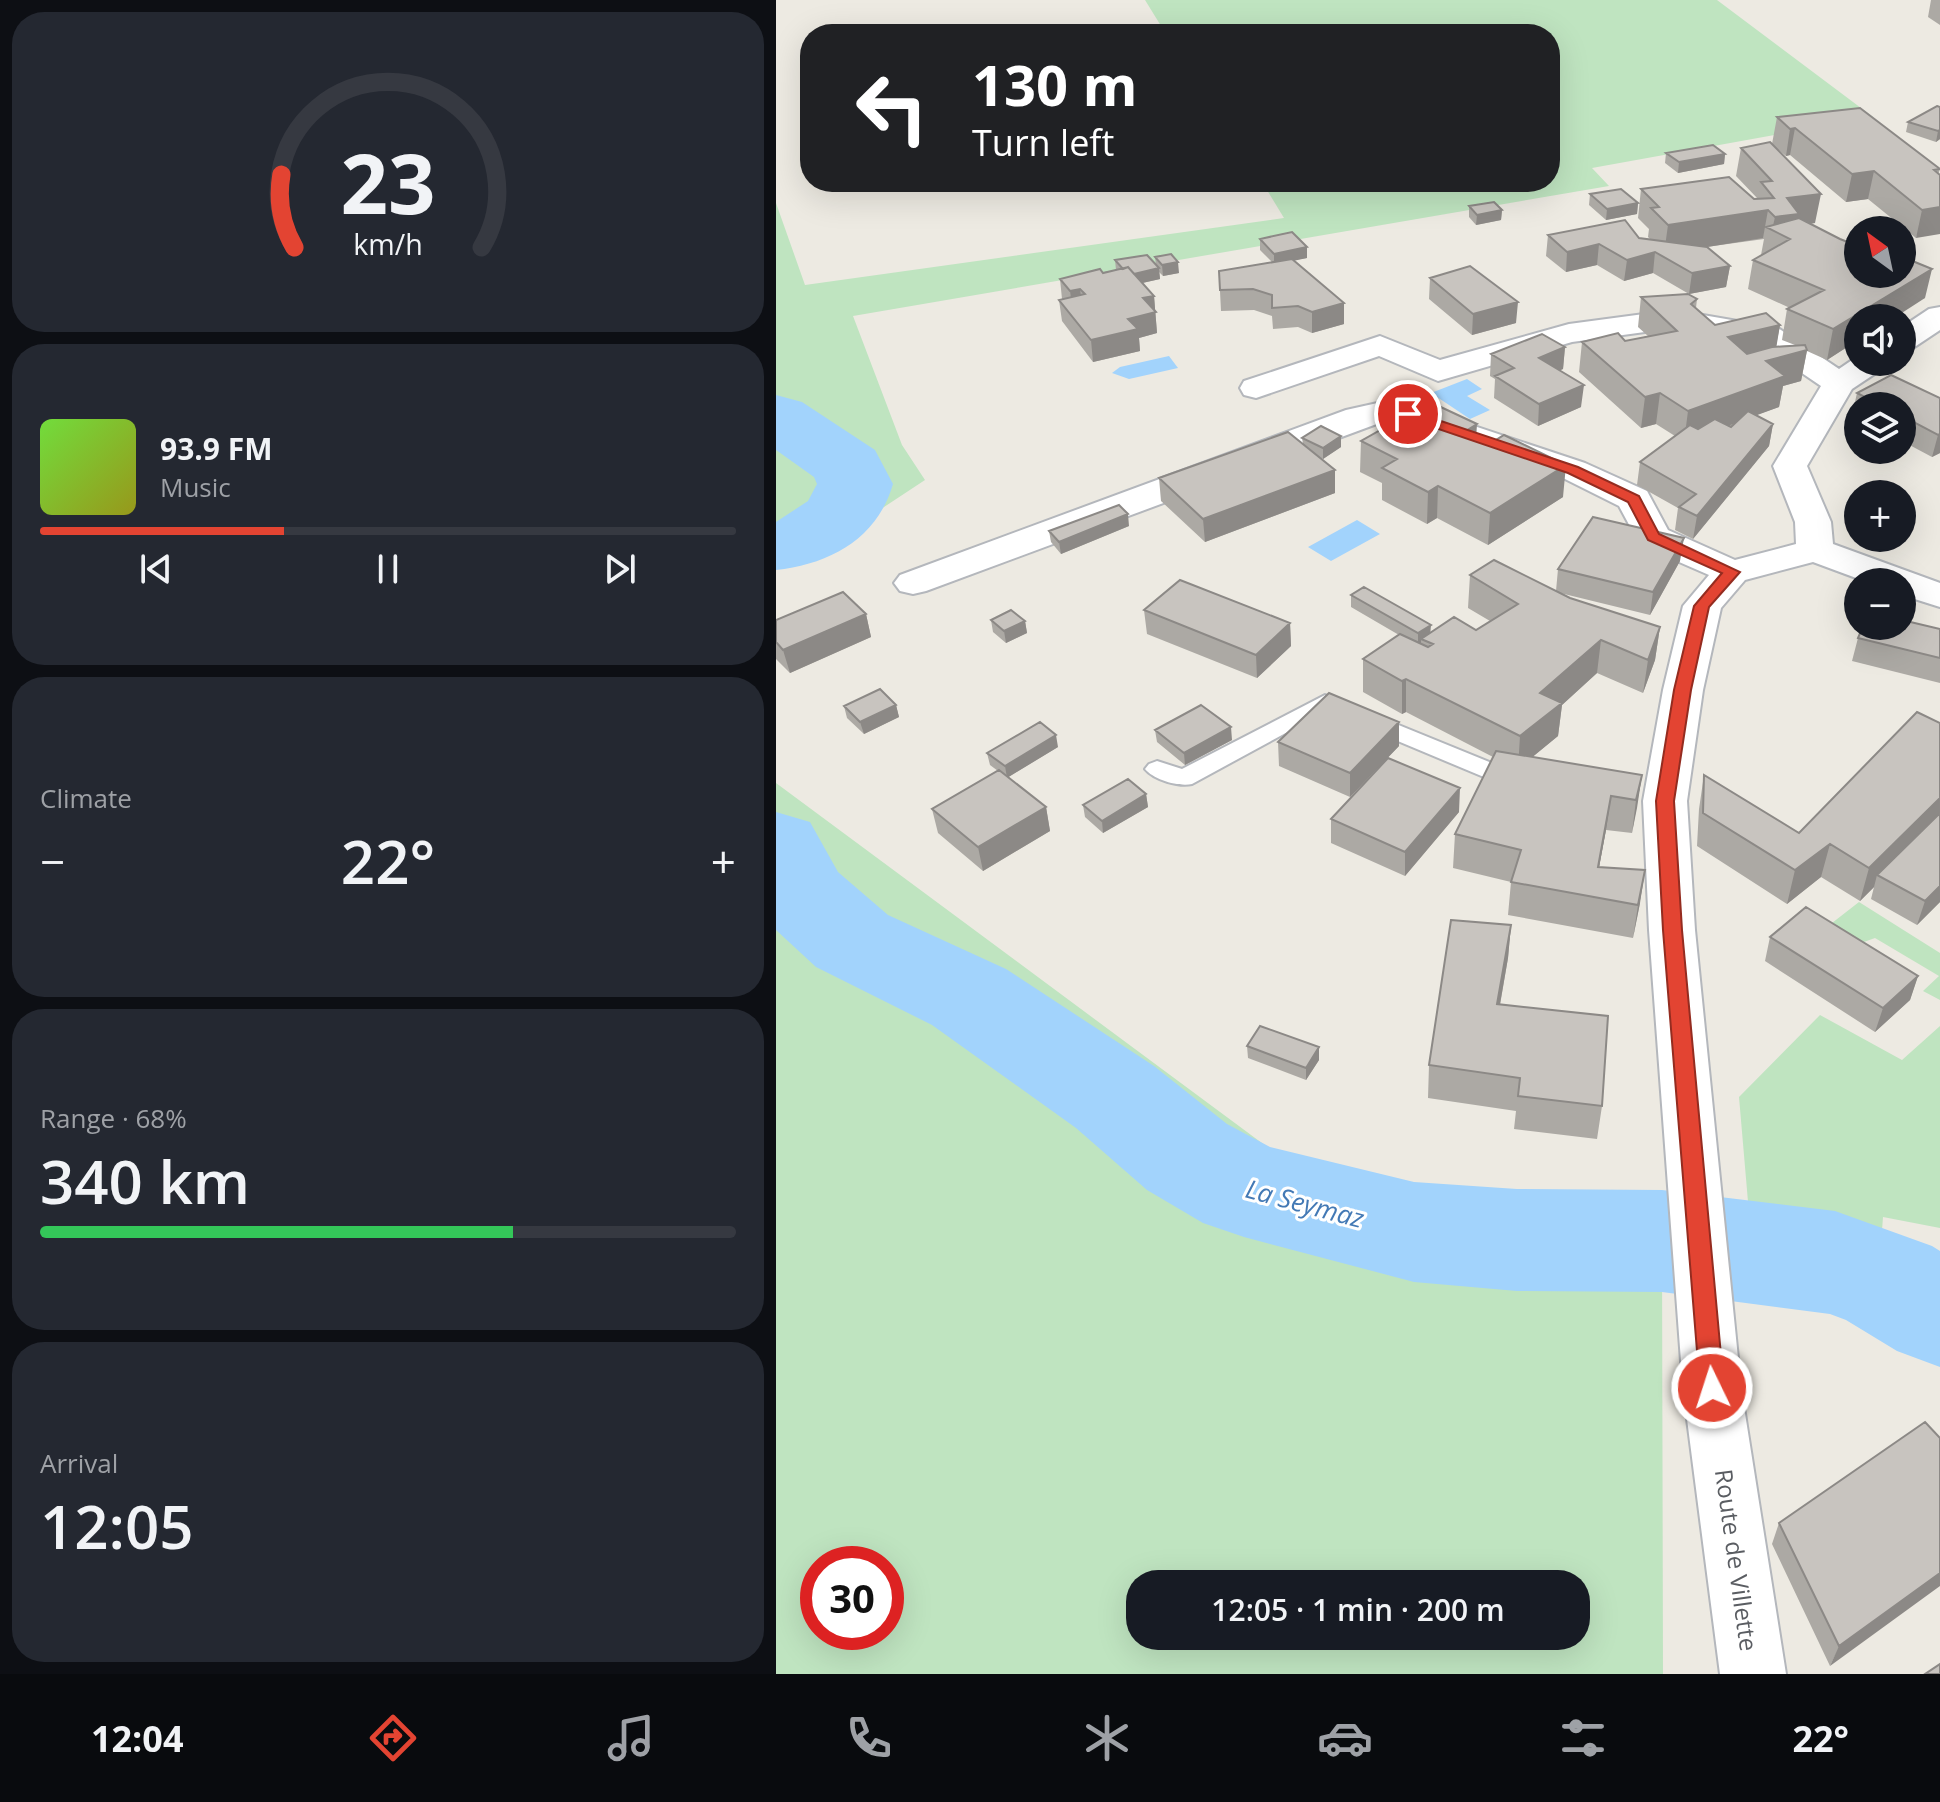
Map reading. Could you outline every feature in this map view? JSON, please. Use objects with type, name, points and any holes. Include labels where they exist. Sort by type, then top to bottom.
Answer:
[{"type":"street","points":[[1916,332],[1940,316]]},
{"type":"street","points":[[1256,388],[1380,345],[1438,371],[1569,333],[1674,319],[1767,335],[1839,383]]},
{"type":"street","points":[[1815,550],[1813,522],[1790,466],[1839,383],[1850,376]]},
{"type":"street","points":[[913,583],[1358,417],[1382,412],[1408,414],[1573,470],[1634,499],[1653,537],[1732,572],[1815,550],[1940,596]]},
{"type":"street","name":"Route de Villette","points":[[1732,572],[1702,606],[1683,690],[1650,799],[1672,930],[1712,1388],[1753,1674]]},
{"type":"lane","points":[[1157,769],[1184,778],[1325,702],[1499,775],[1544,782]]},
{"type":"green space","points":[[1145,0],[1717,0],[1873,117],[1592,168],[1609,186],[853,316],[902,445],[925,480],[834,540],[776,563],[776,203],[805,285],[1284,218],[1268,192],[1560,192],[1560,24],[1160,24]]},
{"type":"green space","points":[[776,783],[1332,1195],[1328,1224],[1538,1257],[1662,1246],[1663,1674],[776,1674]]},
{"type":"green space","points":[[1859,902],[1940,953],[1940,1000],[1923,991],[1939,976],[1875,938],[1861,943],[1832,923]]},
{"type":"green space","points":[[1820,1015],[1902,1060],[1940,1026],[1940,1228],[1883,1217],[1880,1257],[1750,1225],[1739,1097]]},
{"type":"water","points":[[1169,356],[1178,368],[1129,379],[1112,373],[1120,367]]},
{"type":"water","points":[[1467,379],[1482,389],[1467,396],[1490,410],[1470,419],[1431,393]]},
{"type":"water","points":[[1357,520],[1380,534],[1331,561],[1308,547]]},
{"type":"building","points":[[1940,107],[1940,130],[1908,122]]},
{"type":"building","points":[[1860,108],[1940,169],[1934,170],[1940,175],[1940,207],[1922,210],[1874,171],[1852,174],[1777,117]]},
{"type":"building","points":[[1770,142],[1821,194],[1787,198],[1799,214],[1775,217],[1768,210],[1668,225],[1651,208],[1659,207],[1641,189],[1729,177],[1754,199],[1774,198],[1761,182],[1772,181],[1741,148]]},
{"type":"building","points":[[1713,145],[1725,154],[1679,162],[1666,153]]},
{"type":"building","points":[[1621,189],[1638,203],[1607,209],[1590,194]]},
{"type":"building","points":[[1494,202],[1502,210],[1477,215],[1469,206]]},
{"type":"building","points":[[1799,218],[1844,241],[1844,288],[1901,288],[1874,304],[1844,304],[1844,322],[1833,329],[1787,309],[1824,290],[1753,260],[1790,239],[1766,227]]},
{"type":"building","points":[[1625,220],[1639,238],[1707,247],[1730,266],[1692,273],[1655,252],[1627,260],[1599,244],[1567,252],[1548,235]]},
{"type":"building","points":[[1292,232],[1307,247],[1274,254],[1260,239]]},
{"type":"building","points":[[1171,254],[1178,262],[1162,265],[1155,257]]},
{"type":"building","points":[[1147,255],[1159,268],[1134,274],[1128,267],[1123,269],[1115,260]]},
{"type":"building","points":[[1292,259],[1344,303],[1312,312],[1298,306],[1272,308],[1272,295],[1253,289],[1220,290],[1219,271]]},
{"type":"building","points":[[1916,262],[1932,269],[1916,279]]},
{"type":"building","points":[[1470,266],[1518,302],[1473,314],[1430,278]]},
{"type":"building","points":[[1128,267],[1154,296],[1143,298],[1156,312],[1128,319],[1138,329],[1091,340],[1059,300],[1085,294],[1080,289],[1070,291],[1060,279],[1100,269],[1103,273]]},
{"type":"building","points":[[1688,294],[1697,299],[1691,304],[1715,325],[1766,313],[1780,325],[1728,337],[1747,354],[1772,347],[1805,345],[1807,350],[1766,361],[1785,376],[1688,411],[1660,393],[1645,397],[1582,342],[1618,333],[1625,341],[1677,331],[1641,297]]},
{"type":"building","points":[[1542,334],[1565,347],[1539,358],[1584,385],[1539,404],[1495,376],[1514,368],[1491,354]]},
{"type":"building","points":[[1893,376],[1940,398],[1940,434],[1916,423],[1916,392],[1859,392]]},
{"type":"building","points":[[1430,402],[1477,424],[1466,431],[1491,443],[1504,435],[1566,465],[1490,513],[1438,486],[1428,492],[1382,468],[1397,459],[1361,441]]},
{"type":"building","points":[[1748,411],[1773,424],[1697,516],[1679,507],[1696,494],[1640,462],[1690,425],[1698,429],[1715,419],[1731,427]]},
{"type":"building","points":[[1321,426],[1341,436],[1323,448],[1302,438]]},
{"type":"building","points":[[1288,432],[1335,470],[1203,519],[1159,478]]},
{"type":"building","points":[[1119,505],[1128,514],[1059,542],[1049,531]]},
{"type":"building","points":[[1593,517],[1684,538],[1653,592],[1558,569]]},
{"type":"building","points":[[1494,560],[1570,598],[1660,627],[1648,660],[1601,640],[1540,693],[1562,703],[1520,736],[1406,679],[1402,681],[1363,659],[1400,634],[1428,647],[1433,644],[1421,639],[1454,617],[1476,630],[1518,604],[1470,575]]},
{"type":"building","points":[[1180,580],[1290,623],[1256,655],[1144,610]]},
{"type":"building","points":[[1364,587],[1431,625],[1418,633],[1351,595]]},
{"type":"building","points":[[843,592],[866,614],[783,650],[776,642],[776,620]]},
{"type":"building","points":[[1011,610],[1025,621],[1004,631],[991,620]]},
{"type":"building","points":[[1916,623],[1940,629],[1940,658],[1866,640],[1916,640]]},
{"type":"building","points":[[880,689],[896,705],[860,722],[844,706]]},
{"type":"building","points":[[1329,693],[1399,722],[1350,773],[1278,742]]},
{"type":"building","points":[[1201,705],[1231,727],[1184,753],[1155,730]]},
{"type":"building","points":[[1917,712],[1940,723],[1940,798],[1869,868],[1830,844],[1795,870],[1703,813],[1704,775],[1799,833]]},
{"type":"building","points":[[1040,722],[1056,735],[1005,766],[987,753]]},
{"type":"building","points":[[1496,751],[1642,775],[1636,800],[1611,796],[1598,867],[1645,870],[1638,905],[1511,882],[1521,850],[1455,834]]},
{"type":"building","points":[[1388,758],[1460,788],[1405,852],[1331,819]]},
{"type":"building","points":[[999,770],[1046,807],[978,847],[932,809]]},
{"type":"building","points":[[1128,779],[1146,794],[1102,821],[1083,805]]},
{"type":"building","points":[[1940,813],[1940,886],[1925,901],[1877,875]]},
{"type":"building","points":[[1806,907],[1918,976],[1883,1008],[1770,937]]},
{"type":"building","points":[[1451,920],[1511,925],[1497,1004],[1608,1016],[1602,1106],[1518,1096],[1520,1078],[1429,1065]]},
{"type":"building","points":[[1260,1026],[1319,1047],[1306,1068],[1247,1046]]},
{"type":"building","points":[[1925,1422],[1940,1438],[1940,1573],[1839,1646],[1779,1523]]},
{"type":"building","points":[[1940,1664],[1940,1674],[1925,1674]]},
{"type":"waterway","name":"La Seymaz","points":[[776,417],[848,466],[855,484],[844,508],[825,527],[801,541],[776,546]]},
{"type":"waterway","name":"La Seymaz","points":[[776,846],[800,895],[852,941],[969,997],[1115,1097],[1187,1157],[1244,1189],[1414,1232],[1517,1240],[1662,1241],[1835,1263],[1889,1283],[1940,1313]]},
{"type":"route","points":[[1408,414],[1573,470],[1634,499],[1653,537],[1707,558],[1732,572],[1702,606],[1683,690],[1665,801],[1672,930],[1700,1218],[1712,1388]]}]
